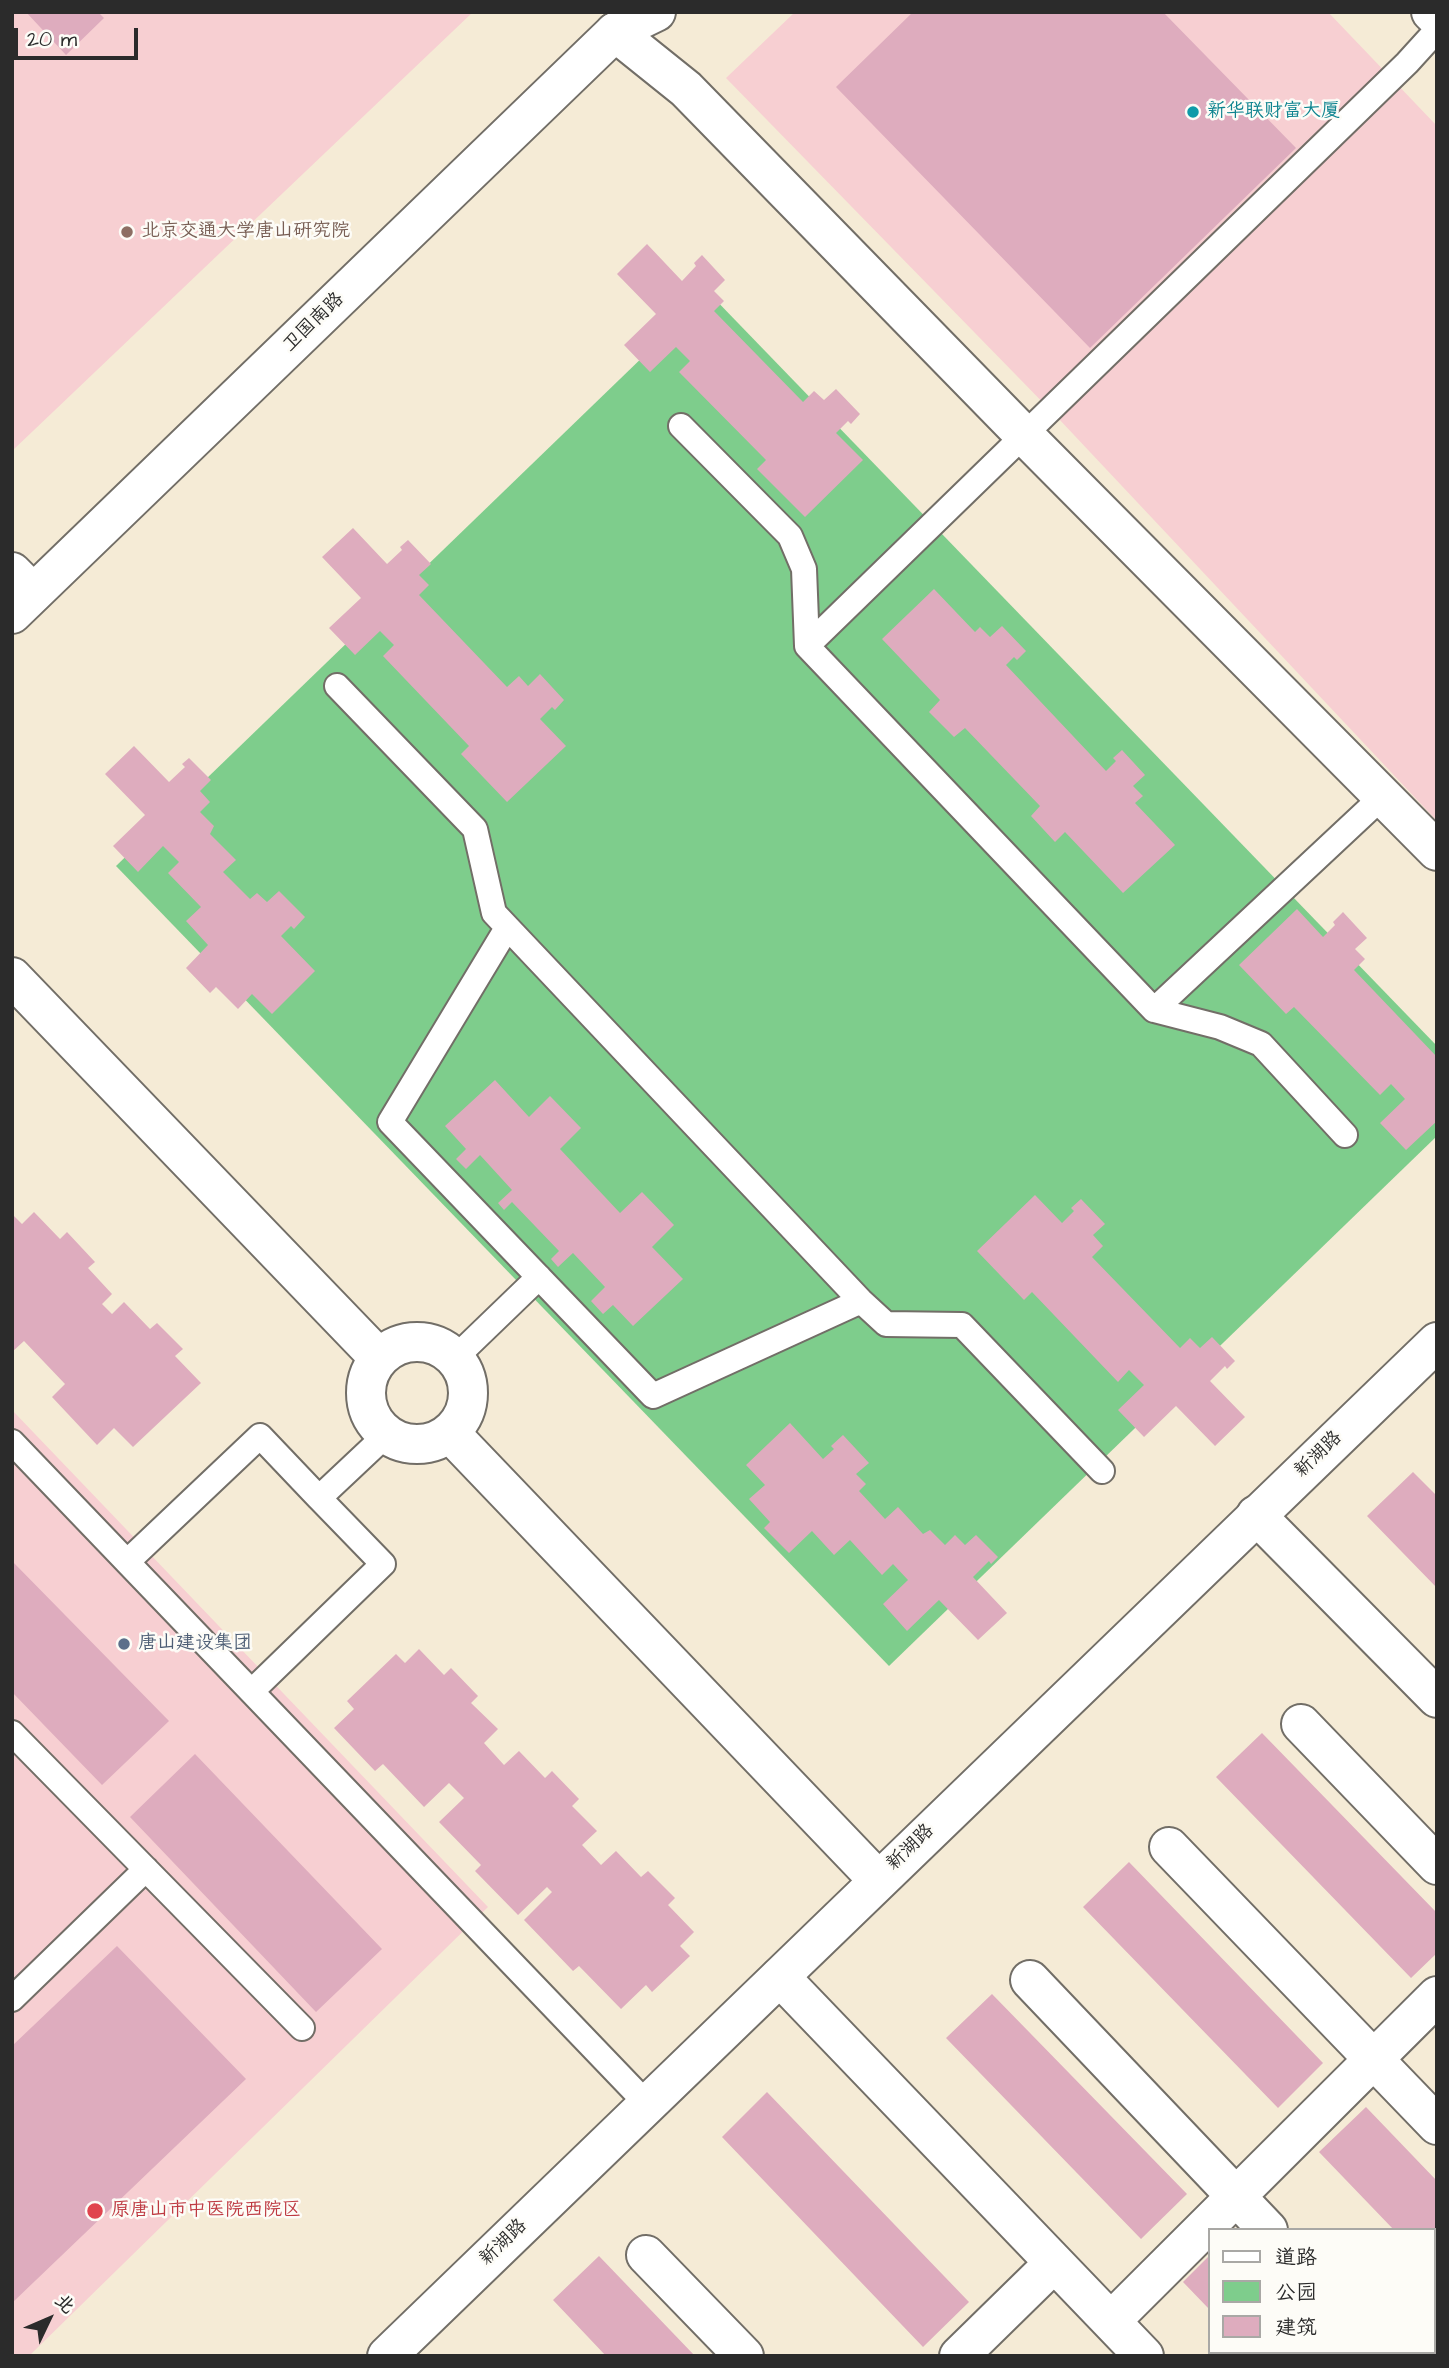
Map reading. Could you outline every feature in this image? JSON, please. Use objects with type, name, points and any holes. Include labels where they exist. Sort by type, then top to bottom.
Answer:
[{"type":"street","name":"卫国南路","points":[[19,593],[620,22],[656,12]]},
{"type":"street","points":[[1431,12],[1437,18]]},
{"type":"street","points":[[620,22],[1023,434],[1437,851]]},
{"type":"street","points":[[12,977],[379,1358]]},
{"type":"street","points":[[409,1342],[426,1342],[442,1347],[455,1358],[464,1372],[468,1388],[468,1405],[462,1420],[450,1433],[436,1442],[419,1445],[401,1443],[386,1435],[374,1422],[367,1406],[365,1389],[370,1372],[379,1358],[393,1348],[409,1342]]},
{"type":"street","name":"新湖路","points":[[387,2356],[1437,1342]]},
{"type":"street","points":[[450,1433],[878,1880]]},
{"type":"street","points":[[1256,1515],[1437,1698]]},
{"type":"street","points":[[1300,1724],[1437,1866]]},
{"type":"street","points":[[1168,1847],[1437,2125]]},
{"type":"street","points":[[780,1977],[1144,2356]]},
{"type":"street","points":[[1030,1980],[1266,2228]]},
{"type":"street","points":[[1111,2321],[1437,1996]]},
{"type":"street","points":[[646,2255],[744,2356]]},
{"type":"street","points":[[959,2356],[1054,2263]]},
{"type":"lane","points":[[807,646],[1407,63],[1437,30]]},
{"type":"lane","points":[[681,426],[790,536],[804,569],[807,646],[1154,1010],[1220,1027],[1261,1044],[1345,1135]]},
{"type":"lane","points":[[337,686],[475,829],[494,913],[861,1301],[886,1324],[962,1325],[1102,1471]]},
{"type":"lane","points":[[1154,1010],[1383,796]]},
{"type":"lane","points":[[507,928],[390,1122],[653,1396],[861,1301]]},
{"type":"lane","points":[[455,1358],[539,1278]]},
{"type":"lane","points":[[319,1498],[386,1435]]},
{"type":"lane","points":[[128,1561],[260,1436],[383,1564],[253,1691]]},
{"type":"lane","points":[[12,1442],[647,2104]]},
{"type":"lane","points":[[12,1733],[302,2028]]},
{"type":"lane","points":[[12,2000],[146,1869]]},
{"type":"shaded area","name":"北京交通大学唐山研究院","points":[[12,12],[473,12],[12,451]]},
{"type":"shaded area","points":[[795,12],[1328,12],[1437,126],[1437,821],[1058,418],[726,78]]},
{"type":"shaded area","name":"唐山建设集团","points":[[12,1410],[488,1907],[29,2356],[12,2356]]},
{"type":"green space","points":[[709,293],[1437,1046],[1437,1136],[889,1666],[116,866]]},
{"type":"building","points":[[26,12],[98,12],[104,18],[66,55]]},
{"type":"building","points":[[913,12],[1163,12],[1296,148],[1090,348],[836,87]]},
{"type":"building","points":[[647,244],[682,281],[702,255],[725,280],[714,291],[724,301],[714,311],[803,402],[814,391],[824,400],[836,389],[860,414],[851,424],[848,421],[836,433],[863,460],[805,517],[757,469],[766,460],[679,372],[690,361],[676,347],[650,372],[624,345],[656,314],[617,274]]},
{"type":"building","points":[[353,528],[387,564],[408,540],[431,564],[419,575],[429,585],[419,595],[507,687],[519,676],[528,686],[540,674],[564,700],[555,710],[552,707],[540,719],[566,746],[507,802],[461,754],[469,746],[383,656],[394,645],[380,631],[355,655],[329,628],[361,598],[322,557]]},
{"type":"building","points":[[934,589],[975,632],[980,627],[990,637],[1002,626],[1026,651],[1017,660],[1014,657],[1006,665],[1106,771],[1116,761],[1113,758],[1122,750],[1145,775],[1133,786],[1143,796],[1135,803],[1175,845],[1123,893],[1065,832],[1055,842],[1031,816],[1040,806],[965,728],[954,737],[929,712],[940,700],[882,639]]},
{"type":"building","points":[[134,746],[169,782],[185,767],[182,764],[189,758],[211,780],[200,791],[210,802],[200,812],[214,826],[210,834],[236,860],[223,872],[250,899],[257,893],[267,902],[279,891],[305,917],[294,929],[291,926],[281,936],[315,971],[272,1014],[252,994],[238,1009],[216,987],[210,993],[186,968],[208,945],[186,921],[201,907],[168,873],[179,862],[163,846],[138,872],[113,846],[145,815],[105,774]]},
{"type":"building","points":[[1297,909],[1323,937],[1343,912],[1367,938],[1355,949],[1365,959],[1354,970],[1437,1057],[1437,1121],[1406,1150],[1380,1123],[1405,1099],[1391,1084],[1380,1095],[1294,1007],[1286,1014],[1239,965]]},
{"type":"building","points":[[495,1080],[529,1117],[550,1096],[581,1128],[560,1149],[620,1213],[642,1192],[674,1225],[652,1247],[683,1279],[633,1326],[613,1305],[603,1314],[591,1301],[605,1287],[573,1253],[558,1267],[551,1259],[559,1251],[512,1202],[504,1210],[498,1203],[512,1190],[480,1155],[466,1169],[456,1159],[466,1149],[445,1126]]},
{"type":"building","points":[[1035,1195],[1062,1223],[1074,1211],[1071,1208],[1081,1199],[1105,1224],[1093,1235],[1103,1246],[1092,1257],[1180,1348],[1190,1338],[1200,1348],[1212,1337],[1235,1361],[1227,1369],[1225,1366],[1210,1381],[1245,1417],[1215,1446],[1176,1406],[1144,1437],[1118,1410],[1144,1385],[1129,1370],[1118,1382],[1032,1292],[1024,1300],[977,1251]]},
{"type":"building","points":[[34,1212],[60,1239],[67,1232],[95,1262],[88,1268],[112,1294],[102,1304],[112,1314],[124,1302],[150,1329],[157,1323],[183,1349],[175,1356],[201,1383],[133,1447],[114,1428],[97,1445],[52,1397],[65,1384],[24,1341],[12,1352],[12,1214],[22,1224]]},
{"type":"building","points":[[790,1423],[823,1459],[834,1449],[831,1446],[843,1435],[869,1463],[856,1474],[866,1484],[859,1491],[885,1519],[898,1507],[923,1534],[930,1530],[945,1545],[955,1535],[965,1545],[976,1535],[998,1557],[991,1564],[989,1561],[973,1577],[1007,1613],[978,1640],[939,1600],[907,1631],[883,1604],[908,1580],[893,1564],[882,1575],[850,1540],[834,1555],[812,1531],[789,1553],[764,1528],[770,1522],[749,1499],[765,1485],[746,1465]]},
{"type":"building","points":[[1413,1472],[1437,1496],[1437,1588],[1367,1516]]},
{"type":"building","points":[[12,1561],[169,1721],[102,1785],[12,1692]]},
{"type":"building","points":[[419,1649],[444,1675],[451,1668],[478,1696],[471,1703],[498,1729],[484,1743],[504,1765],[519,1751],[545,1778],[552,1771],[579,1799],[572,1806],[597,1831],[582,1845],[601,1865],[616,1851],[641,1877],[648,1871],[675,1898],[668,1905],[694,1932],[680,1946],[690,1956],[652,1992],[646,1985],[621,2009],[579,1966],[573,1971],[524,1920],[552,1892],[547,1887],[518,1915],[475,1871],[481,1865],[439,1822],[464,1798],[449,1783],[424,1807],[383,1764],[375,1771],[334,1728],[354,1709],[347,1701],[396,1654],[405,1663]]},
{"type":"building","points":[[1262,1733],[1437,1913],[1437,1953],[1411,1978],[1216,1777]]},
{"type":"building","points":[[195,1754],[382,1949],[316,2012],[130,1817]]},
{"type":"building","points":[[1129,1862],[1323,2063],[1278,2108],[1083,1907]]},
{"type":"building","points":[[117,1946],[246,2079],[12,2303],[12,2046]]},
{"type":"building","points":[[992,1994],[1187,2194],[1141,2239],[946,2038]]},
{"type":"building","points":[[767,2092],[969,2302],[923,2347],[722,2137]]},
{"type":"building","points":[[1366,2107],[1437,2181],[1437,2273],[1435,2228],[1392,2228],[1319,2152]]},
{"type":"building","points":[[599,2256],[695,2356],[606,2356],[553,2300]]},
{"type":"building","points":[[1208,2257],[1208,2308],[1183,2282]]},
{"type":"building","points":[[1253,2354],[1344,2356],[1255,2356]]},
{"type":"place","name":"新华联财富大厦","points":[[1193,112]]},
{"type":"place","name":"北京交通大学唐山研究院","points":[[127,232]]},
{"type":"place","name":"唐山建设集团","points":[[124,1644]]},
{"type":"place","name":"原唐山市中医院西院区","points":[[95,2211]]}]
